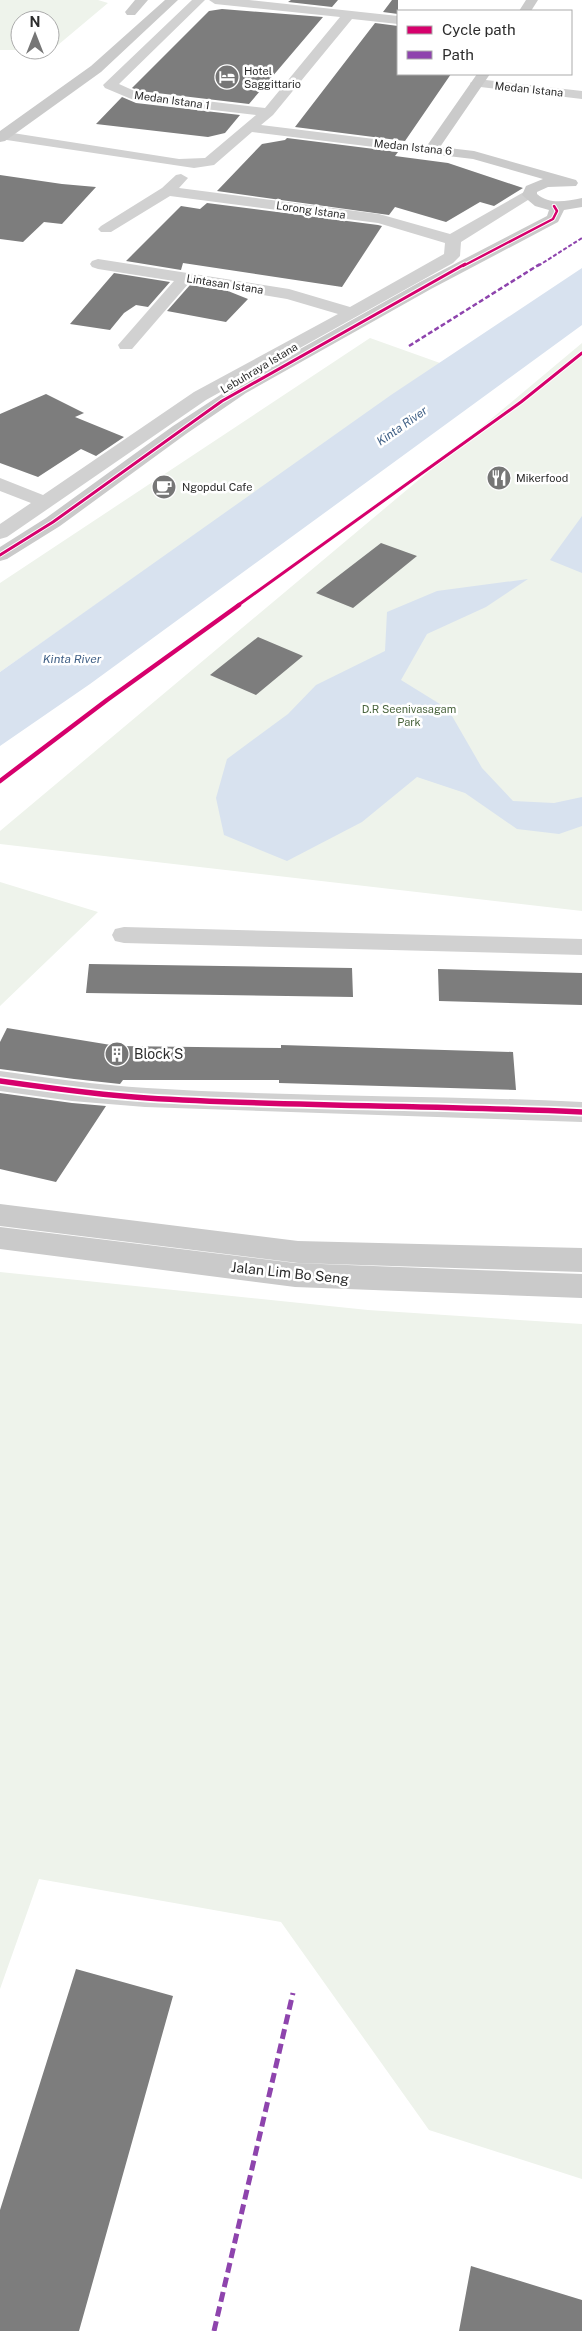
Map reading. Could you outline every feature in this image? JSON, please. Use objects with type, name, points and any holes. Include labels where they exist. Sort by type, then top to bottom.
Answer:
[{"type":"street","points":[[142,0],[128,15],[147,0]]},
{"type":"street","points":[[96,69],[130,28],[163,0]]},
{"type":"street","points":[[1,136],[96,69],[172,0]]},
{"type":"street","name":"Medan Istana 1","points":[[198,0],[110,85],[136,97],[268,112]]},
{"type":"street","points":[[215,0],[397,20]]},
{"type":"street","points":[[1,136],[194,164],[214,160],[268,112],[349,15]]},
{"type":"street","points":[[19,107],[72,70]]},
{"type":"street","points":[[480,78],[431,150],[526,178],[538,202],[554,206],[579,194]]},
{"type":"street","name":"Medan Istana","points":[[480,78],[582,95]]},
{"type":"street","name":"Medan Istana 6","points":[[251,128],[474,155],[579,194]]},
{"type":"street","points":[[106,228],[167,191],[194,164]]},
{"type":"street","points":[[0,534],[200,396],[447,260],[452,256],[454,240],[532,191],[546,183],[579,194]]},
{"type":"street","name":"Lorong Istana","points":[[167,191],[379,219],[454,240]]},
{"type":"street","name":"Lebuhraya Istana","points":[[520,236],[564,219],[579,194]]},
{"type":"street","name":"Lebuhraya Istana","points":[[0,555],[23,542],[100,490],[205,412],[424,286],[553,219],[556,215],[554,206]]},
{"type":"street","name":"Lintasan Istana","points":[[98,264],[298,296],[350,312]]},
{"type":"street","points":[[126,345],[185,278]]},
{"type":"street","points":[[0,484],[44,502]]},
{"type":"street","name":"Lebuhraya Istana","points":[[0,562],[23,542]]},
{"type":"street","points":[[124,935],[582,947]]},
{"type":"street","points":[[0,1081],[52,1090],[133,1097],[446,1105],[582,1112]]},
{"type":"street","name":"Jalan Lim Bo Seng","points":[[0,1215],[298,1252],[582,1260]]},
{"type":"street","name":"Jalan Lim Bo Seng","points":[[0,1238],[295,1275],[582,1286]]},
{"type":"green space","points":[[0,0],[98,0],[108,3],[60,43],[60,10],[10,10],[10,50],[0,50]]},
{"type":"green space","points":[[370,338],[440,363],[0,672],[0,583]]},
{"type":"green space","name":"D.R Seenivasagam Park","points":[[582,343],[582,911],[0,844],[0,831]]},
{"type":"green space","points":[[0,882],[98,912],[0,1006]]},
{"type":"green space","points":[[0,1272],[368,1310],[582,1324],[582,2179],[429,2130],[281,1922],[39,1879],[0,1989]]},
{"type":"water","name":"Kinta River","points":[[582,268],[582,325],[90,684],[0,746],[0,672],[391,395]]},
{"type":"water","points":[[582,516],[582,573],[550,560]]},
{"type":"water","points":[[528,579],[486,607],[427,634],[401,680],[448,709],[482,768],[513,801],[554,803],[582,797],[582,826],[559,834],[517,829],[465,793],[417,777],[362,822],[287,861],[224,835],[216,798],[227,759],[288,714],[316,685],[385,651],[387,612],[437,591]]},
{"type":"building","points":[[291,0],[338,0],[332,7],[288,2]]},
{"type":"building","points":[[392,0],[398,0],[397,14],[383,12]]},
{"type":"building","points":[[222,9],[323,17],[249,104],[140,91],[132,88],[209,11]]},
{"type":"building","points":[[375,23],[397,26],[397,75],[450,75],[405,141],[295,127]]},
{"type":"building","points":[[122,97],[136,103],[240,115],[225,133],[208,137],[96,124]]},
{"type":"building","points":[[287,138],[398,152],[395,156],[448,163],[523,188],[494,206],[480,202],[446,222],[395,207],[389,215],[217,191],[262,144]]},
{"type":"building","points":[[0,175],[96,187],[62,224],[44,222],[23,242],[0,239]]},
{"type":"building","points":[[207,203],[382,226],[342,287],[183,263],[181,270],[126,261],[181,206],[200,209]]},
{"type":"building","points":[[114,273],[170,282],[148,307],[136,305],[124,313],[110,330],[70,324]]},
{"type":"building","points":[[190,285],[228,291],[248,299],[226,322],[167,311]]},
{"type":"building","points":[[46,394],[84,413],[75,417],[124,437],[96,456],[81,449],[38,477],[0,463],[0,414]]},
{"type":"building","points":[[381,543],[417,556],[353,608],[316,593]]},
{"type":"building","points":[[258,637],[303,656],[256,695],[210,675]]},
{"type":"building","points":[[89,964],[352,968],[353,997],[86,993]]},
{"type":"building","points":[[438,969],[582,973],[582,1005],[439,1001]]},
{"type":"building","points":[[7,1028],[117,1046],[281,1048],[281,1045],[513,1052],[516,1090],[279,1083],[279,1080],[123,1080],[120,1084],[74,1079],[0,1069],[0,1042]]},
{"type":"building","points":[[0,1093],[106,1106],[56,1182],[0,1169]]},
{"type":"building","points":[[76,1969],[173,1996],[79,2331],[0,2331],[0,2210]]},
{"type":"building","points":[[471,2266],[582,2300],[582,2331],[459,2331]]},
{"type":"marked path","points":[[409,346],[582,238]]},
{"type":"marked path","points":[[214,2331],[293,1993]]},
{"type":"cycle path","points":[[0,555],[53,522],[222,401],[276,368],[425,286],[553,219],[557,211],[554,206]]},
{"type":"cycle path","points":[[0,781],[107,700],[521,402],[582,353]]},
{"type":"cycle path","points":[[0,1081],[72,1091],[145,1098],[291,1104],[509,1108],[582,1112]]},
{"type":"place","name":"Hotel Saggittario","points":[[227,77]]},
{"type":"place","name":"Mikerfood","points":[[499,478]]},
{"type":"place","name":"Ngopdul Cafe","points":[[164,487]]},
{"type":"place","name":"Block S","points":[[117,1054]]}]
